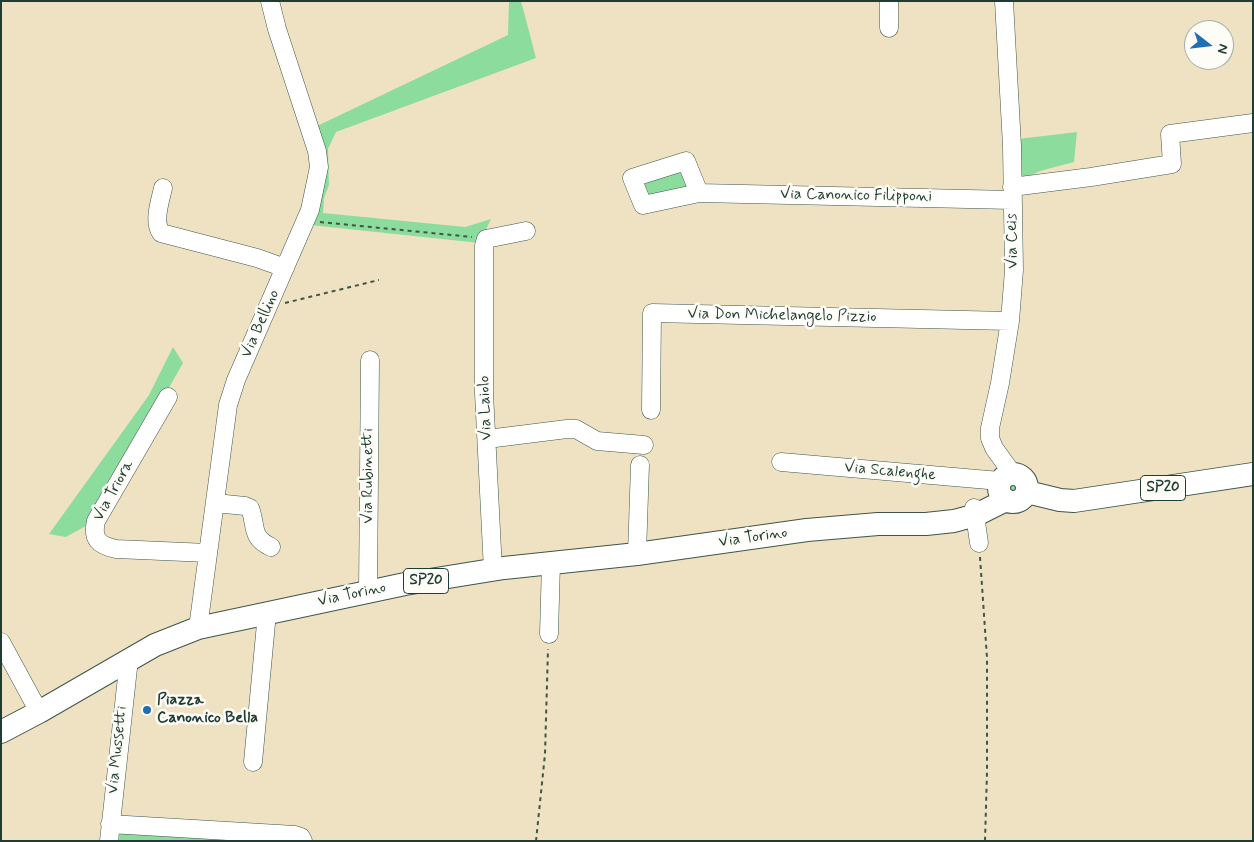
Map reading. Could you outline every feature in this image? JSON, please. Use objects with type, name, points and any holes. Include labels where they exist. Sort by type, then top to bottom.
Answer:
[{"type":"main road","name":"SP20","points":[[1004,486],[1017,502],[1027,492],[1060,500],[1074,500],[1253,474]]},
{"type":"main road","name":"Via Torino","points":[[1,732],[39,712],[128,659],[165,640],[198,628],[368,592],[493,570],[637,554],[807,530],[878,524],[940,523],[975,512],[1004,486]]},
{"type":"street","name":"Via Bellino","points":[[198,628],[228,405],[236,380],[310,210],[319,167],[317,151],[277,29],[270,1]]},
{"type":"street","points":[[889,1],[889,28]]},
{"type":"street","name":"Via Ceis","points":[[1004,1],[1010,84],[1014,270],[1010,321],[1000,383],[990,428],[990,438],[1004,486]]},
{"type":"street","name":"Via Canonico Filipponi","points":[[699,193],[1012,194],[1091,177],[1172,164],[1170,134],[1253,122]]},
{"type":"street","points":[[163,188],[157,222],[161,234],[257,258],[285,268]]},
{"type":"street","points":[[485,242],[526,231]]},
{"type":"street","name":"Via Laiolo","points":[[485,242],[484,393],[493,570]]},
{"type":"street","name":"Via Don Michelangelo Pizzio","points":[[651,410],[652,313],[1010,321]]},
{"type":"street","name":"Via Rubinetti","points":[[368,592],[370,360]]},
{"type":"street","name":"Via Triora","points":[[168,397],[96,521],[94,532],[98,542],[116,549],[208,552]]},
{"type":"street","points":[[487,439],[567,428],[576,429],[597,442],[644,445]]},
{"type":"street","name":"Via Scalenghe","points":[[781,462],[1004,486]]},
{"type":"street","points":[[637,554],[640,466]]},
{"type":"street","points":[[215,503],[250,508],[256,536],[261,542],[271,547]]},
{"type":"street","points":[[975,512],[980,543]]},
{"type":"street","points":[[549,634],[551,563]]},
{"type":"street","points":[[253,762],[267,613]]},
{"type":"street","points":[[1,642],[39,712]]},
{"type":"street","name":"Via Mussetti","points":[[110,832],[128,659]]},
{"type":"street","points":[[110,832],[296,835],[304,841]]},
{"type":"path","points":[[305,220],[485,242]]},
{"type":"path","points":[[268,307],[379,280]]},
{"type":"path","points":[[980,543],[987,658],[985,841]]},
{"type":"path","points":[[536,841],[545,754],[549,634]]},
{"type":"green space","points":[[509,1],[521,1],[536,58],[336,132],[328,149],[329,185],[324,198],[323,213],[465,227],[491,219],[480,243],[310,225],[315,127],[508,35]]},
{"type":"green space","points":[[1077,132],[1074,162],[1040,171],[1019,181],[1018,139]]},
{"type":"green space","points":[[686,161],[699,193],[643,205],[632,178]]},
{"type":"green space","points":[[173,347],[183,363],[93,522],[66,537],[49,534],[149,395]]},
{"type":"green space","points":[[1011,480],[1017,480],[1021,487],[1017,494],[1011,494],[1007,490],[1007,484]]},
{"type":"green space","points":[[120,827],[292,841],[119,841]]},
{"type":"place","name":"Piazza Canonico Bella","points":[[147,710]]}]
